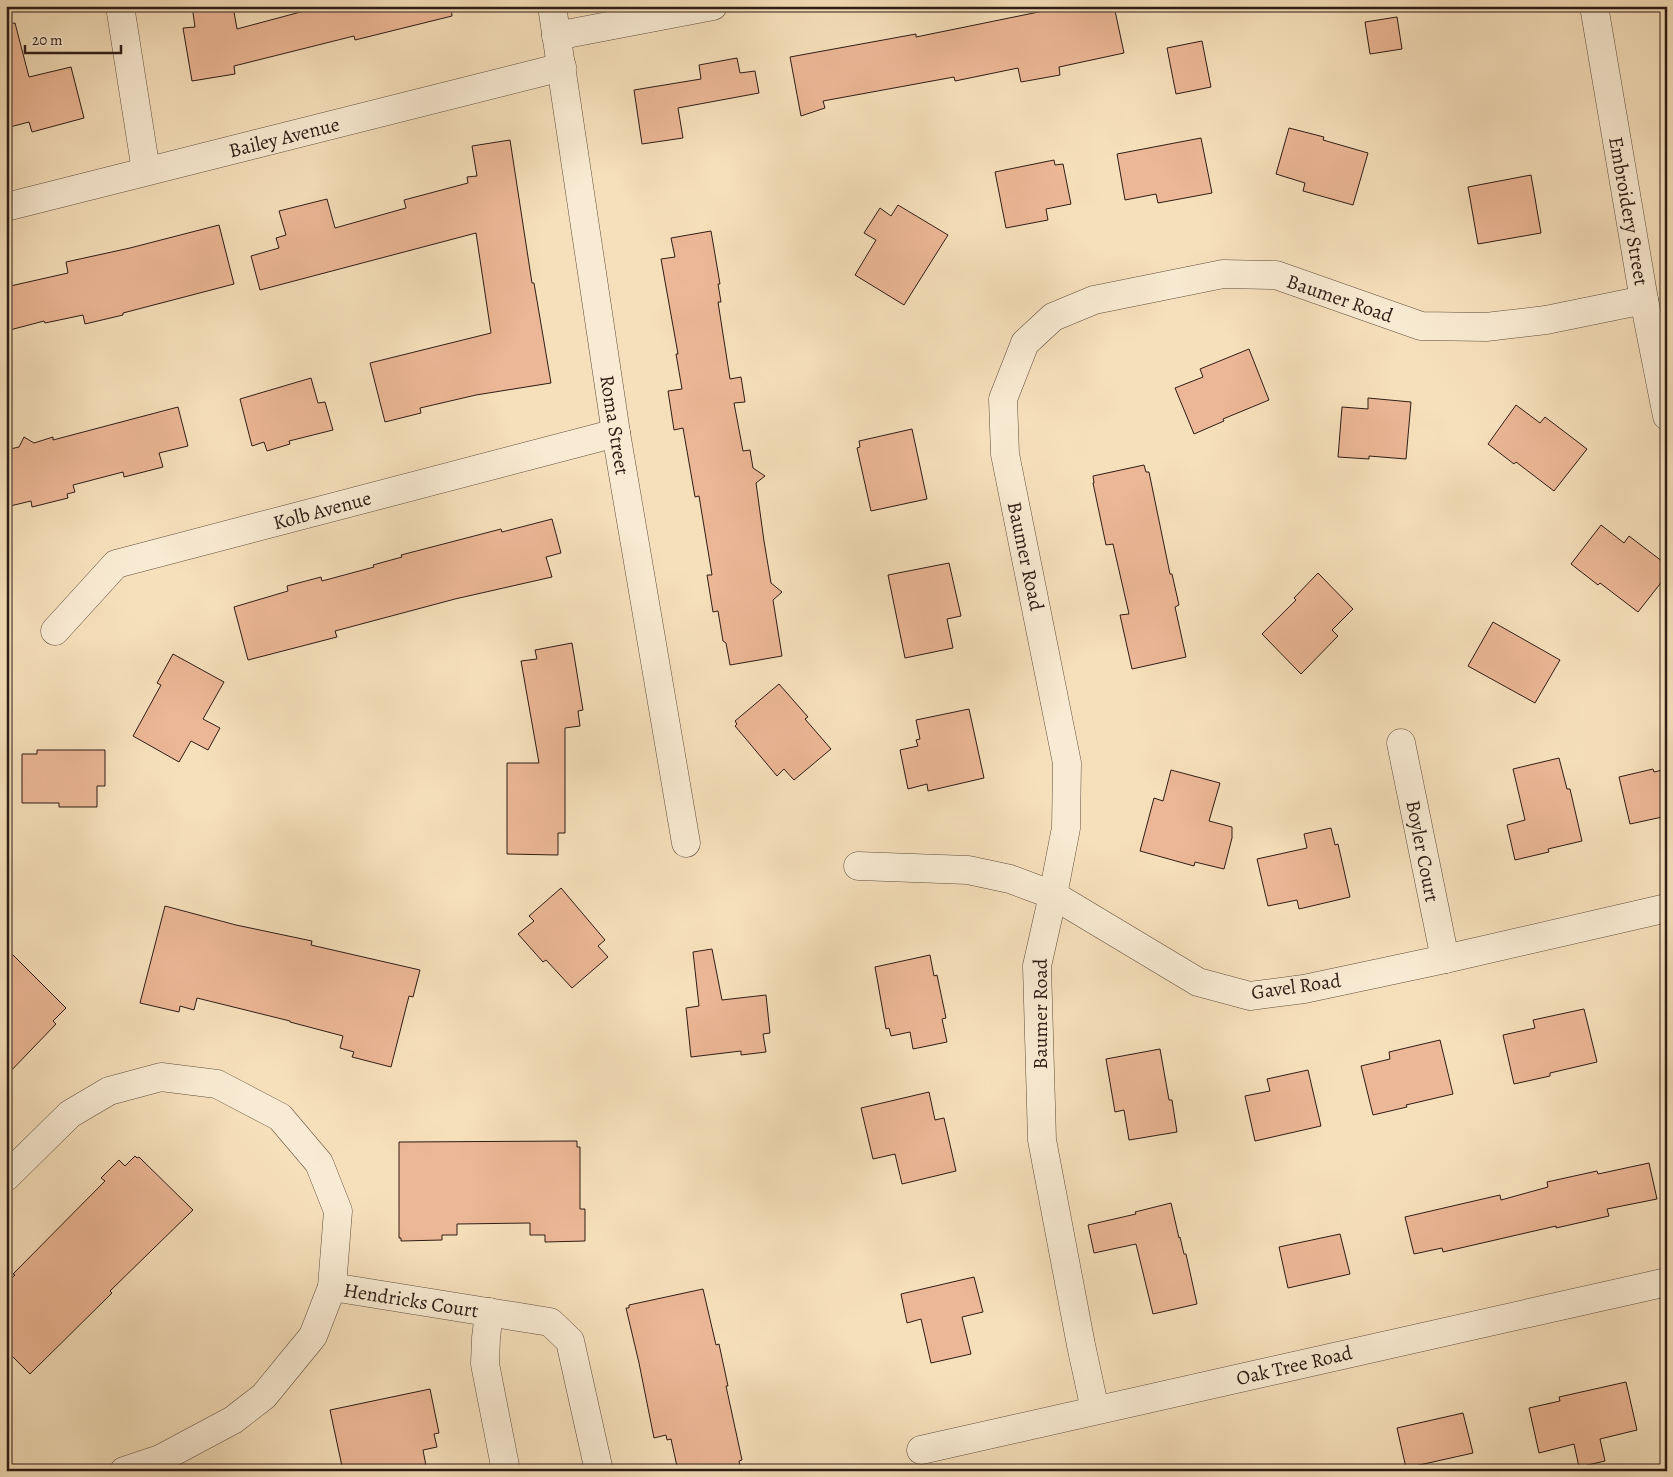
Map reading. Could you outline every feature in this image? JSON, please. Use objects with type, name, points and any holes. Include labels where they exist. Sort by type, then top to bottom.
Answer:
[{"type":"street","points":[[120,6],[146,171]]},
{"type":"street","name":"Roma Street","points":[[552,6],[616,433],[686,843]]},
{"type":"street","points":[[556,36],[714,6]]},
{"type":"street","name":"Embroidery Street","points":[[1594,6],[1644,300],[1667,416]]},
{"type":"street","name":"Bailey Avenue","points":[[6,207],[562,66]]},
{"type":"street","name":"Baumer Road","points":[[1095,1410],[1042,1140],[1037,966],[1066,828],[1067,763],[1005,454],[1003,399],[1025,343],[1053,317],[1094,300],[1223,274],[1276,275],[1421,326],[1494,326],[1546,320],[1644,300]]},
{"type":"street","name":"Kolb Avenue","points":[[55,631],[116,564],[616,433]]},
{"type":"street","name":"Boyler Court","points":[[1401,744],[1445,959]]},
{"type":"street","name":"Gavel Road","points":[[858,866],[968,870],[1010,879],[1053,895],[1198,982],[1250,996],[1304,989],[1667,908]]},
{"type":"street","points":[[6,1177],[70,1114],[109,1091],[161,1077],[217,1084],[280,1117],[319,1163],[338,1211],[332,1287],[313,1336],[264,1396],[233,1420],[160,1459],[124,1471]]},
{"type":"street","name":"Oak Tree Road","points":[[921,1450],[1667,1282]]},
{"type":"street","name":"Hendricks Court","points":[[332,1287],[550,1322],[570,1341],[599,1471]]},
{"type":"street","name":"Hendricks Court","points":[[489,1312],[485,1364],[506,1471]]},
{"type":"building","points":[[192,6],[233,6],[237,29],[323,6],[451,6],[452,16],[355,40],[354,36],[234,66],[235,74],[192,81],[183,28],[195,27]]},
{"type":"building","points":[[1068,6],[1114,6],[1124,53],[1059,67],[1060,75],[1021,82],[1018,68],[955,81],[954,77],[823,101],[825,108],[801,116],[790,57],[916,34],[916,37]]},
{"type":"building","points":[[1397,17],[1402,49],[1370,54],[1365,22]]},
{"type":"building","points":[[15,23],[29,77],[71,67],[84,118],[32,132],[29,122],[6,128],[6,24]]},
{"type":"building","points":[[1202,41],[1211,87],[1176,94],[1167,48]]},
{"type":"building","points":[[737,58],[740,73],[755,71],[759,93],[678,108],[683,138],[642,144],[634,90],[701,79],[699,65]]},
{"type":"building","points":[[1289,128],[1324,137],[1323,140],[1368,153],[1353,205],[1303,191],[1305,183],[1276,174]]},
{"type":"building","points":[[1201,138],[1212,193],[1158,203],[1156,194],[1125,200],[1117,154]]},
{"type":"building","points":[[510,140],[532,283],[534,283],[551,383],[476,395],[420,408],[421,413],[385,422],[370,363],[491,333],[476,233],[260,290],[251,256],[279,248],[276,238],[286,235],[279,211],[327,199],[335,228],[406,208],[404,200],[468,183],[467,177],[477,176],[472,146]]},
{"type":"building","points":[[1054,160],[1055,165],[1063,164],[1071,204],[1046,209],[1048,220],[1006,228],[995,172]]},
{"type":"building","points":[[1531,175],[1541,233],[1478,244],[1468,187]]},
{"type":"building","points":[[898,205],[948,235],[904,305],[855,275],[876,240],[864,233],[880,208],[891,216]]},
{"type":"building","points":[[219,225],[234,284],[85,324],[83,315],[45,323],[44,321],[6,331],[6,287],[68,273],[66,262]]},
{"type":"building","points":[[711,231],[720,284],[718,284],[721,302],[718,302],[730,379],[741,377],[745,402],[734,403],[743,451],[750,450],[753,468],[765,476],[756,483],[764,541],[771,583],[782,592],[773,600],[782,656],[730,665],[726,643],[723,641],[718,611],[713,612],[707,575],[712,575],[699,496],[695,497],[683,428],[674,430],[668,391],[682,389],[676,354],[678,354],[661,259],[675,257],[671,238]]},
{"type":"building","points":[[1249,349],[1269,400],[1223,419],[1224,421],[1194,434],[1175,388],[1203,377],[1200,369]]},
{"type":"building","points":[[311,378],[318,403],[325,402],[333,430],[289,441],[290,444],[267,451],[264,442],[252,446],[240,399]]},
{"type":"building","points":[[1368,398],[1411,402],[1406,459],[1369,456],[1369,459],[1338,457],[1342,407],[1368,409]]},
{"type":"building","points":[[1516,405],[1540,423],[1545,417],[1587,449],[1554,491],[1516,462],[1514,464],[1488,444]]},
{"type":"building","points":[[178,407],[188,446],[159,453],[163,467],[124,477],[123,472],[73,485],[75,492],[67,494],[68,498],[32,507],[31,501],[6,507],[6,450],[19,447],[24,437],[34,443],[53,437],[53,440]]},
{"type":"building","points":[[912,429],[927,499],[871,511],[857,448],[860,447],[859,441]]},
{"type":"building","points":[[1144,465],[1146,472],[1149,472],[1170,574],[1172,574],[1179,605],[1175,607],[1186,657],[1132,669],[1120,615],[1129,614],[1113,544],[1106,545],[1093,476]]},
{"type":"building","points":[[552,519],[561,553],[546,557],[552,577],[455,599],[335,631],[337,637],[248,660],[234,607],[288,591],[287,586],[321,577],[322,581],[374,567],[373,565],[402,557],[401,555],[501,529],[502,532]]},
{"type":"building","points":[[1601,525],[1624,543],[1629,536],[1667,565],[1667,575],[1638,612],[1571,564]]},
{"type":"building","points":[[949,563],[961,616],[947,619],[953,648],[905,658],[888,575]]},
{"type":"building","points":[[1318,573],[1353,609],[1332,630],[1338,636],[1301,674],[1262,634],[1296,600],[1294,598]]},
{"type":"building","points":[[1493,622],[1560,660],[1535,703],[1468,666]]},
{"type":"building","points":[[572,643],[583,710],[578,711],[580,726],[565,728],[565,833],[558,833],[558,855],[507,854],[507,763],[539,763],[521,661],[537,659],[535,650]]},
{"type":"building","points":[[173,654],[224,682],[203,719],[220,728],[208,750],[191,741],[179,762],[133,736],[161,685],[157,683]]},
{"type":"building","points":[[779,684],[808,717],[805,719],[831,749],[794,780],[784,769],[777,776],[735,726],[737,724],[735,721]]},
{"type":"building","points":[[969,709],[984,778],[928,791],[927,784],[908,789],[900,750],[918,746],[916,740],[920,739],[916,720]]},
{"type":"building","points":[[37,750],[105,750],[105,786],[97,786],[97,807],[59,807],[59,803],[22,803],[22,754],[37,754]]},
{"type":"building","points":[[1559,758],[1567,789],[1570,789],[1582,841],[1548,849],[1549,852],[1515,860],[1507,825],[1525,820],[1513,769]]},
{"type":"building","points":[[1653,769],[1654,772],[1667,769],[1667,816],[1630,824],[1619,777]]},
{"type":"building","points":[[1171,770],[1220,783],[1209,821],[1232,827],[1232,838],[1224,869],[1195,862],[1194,866],[1140,851],[1154,798],[1163,801]]},
{"type":"building","points":[[1331,828],[1335,845],[1338,844],[1350,897],[1299,909],[1297,900],[1268,906],[1257,859],[1307,848],[1304,834]]},
{"type":"building","points":[[561,888],[605,940],[598,946],[608,957],[572,988],[546,960],[543,962],[518,934],[534,921],[529,916]]},
{"type":"building","points":[[165,906],[236,925],[312,941],[311,945],[420,970],[413,997],[409,996],[391,1067],[352,1057],[354,1052],[340,1048],[343,1036],[290,1021],[197,998],[194,1010],[180,1006],[179,1012],[140,1003]]},
{"type":"building","points":[[6,948],[66,1008],[53,1021],[56,1024],[6,1076]]},
{"type":"building","points":[[712,949],[722,1000],[766,995],[770,1033],[763,1034],[766,1052],[741,1055],[741,1051],[691,1057],[686,1008],[699,1006],[693,952]]},
{"type":"building","points":[[930,955],[934,976],[937,975],[946,1018],[942,1019],[947,1042],[913,1049],[910,1032],[891,1036],[889,1028],[886,1029],[875,967]]},
{"type":"building","points":[[1584,1009],[1597,1062],[1514,1084],[1503,1035],[1535,1028],[1533,1020]]},
{"type":"building","points":[[1440,1040],[1453,1094],[1373,1115],[1361,1066],[1390,1059],[1389,1052]]},
{"type":"building","points":[[1160,1049],[1169,1100],[1172,1100],[1177,1132],[1129,1140],[1124,1110],[1115,1112],[1106,1059]]},
{"type":"building","points":[[1308,1070],[1321,1126],[1255,1141],[1245,1096],[1270,1091],[1267,1079]]},
{"type":"building","points":[[929,1092],[935,1120],[944,1118],[956,1171],[902,1184],[895,1154],[873,1159],[861,1108]]},
{"type":"building","points":[[577,1141],[577,1147],[580,1147],[580,1209],[585,1209],[585,1241],[545,1242],[545,1235],[530,1235],[530,1223],[457,1224],[457,1235],[442,1235],[442,1240],[401,1241],[401,1238],[399,1238],[399,1142]]},
{"type":"building","points":[[135,1156],[139,1157],[193,1210],[110,1291],[112,1293],[30,1374],[6,1350],[6,1283],[105,1181],[101,1178],[119,1160],[125,1166]]},
{"type":"building","points":[[1649,1163],[1657,1199],[1607,1209],[1609,1216],[1556,1228],[1556,1226],[1443,1252],[1442,1248],[1414,1254],[1405,1217],[1500,1195],[1501,1200],[1548,1187],[1547,1182],[1597,1171],[1598,1174]]},
{"type":"building","points":[[1171,1203],[1179,1238],[1184,1254],[1186,1254],[1197,1304],[1153,1314],[1136,1244],[1094,1253],[1088,1225],[1136,1214],[1135,1212]]},
{"type":"building","points":[[1340,1234],[1350,1274],[1288,1288],[1279,1247]]},
{"type":"building","points":[[974,1277],[983,1312],[962,1317],[971,1354],[931,1363],[921,1319],[907,1323],[901,1294]]},
{"type":"building","points":[[703,1289],[716,1345],[719,1344],[728,1386],[726,1386],[742,1460],[739,1461],[741,1471],[678,1471],[671,1439],[667,1440],[666,1435],[654,1438],[626,1308],[629,1308],[629,1305]]},
{"type":"building","points":[[1626,1382],[1637,1430],[1600,1439],[1605,1461],[1579,1467],[1574,1444],[1539,1453],[1529,1408],[1560,1401],[1559,1397]]},
{"type":"building","points":[[430,1389],[439,1433],[434,1434],[437,1447],[423,1450],[427,1471],[343,1471],[330,1410]]},
{"type":"building","points":[[1463,1413],[1473,1453],[1406,1468],[1397,1428]]}]
